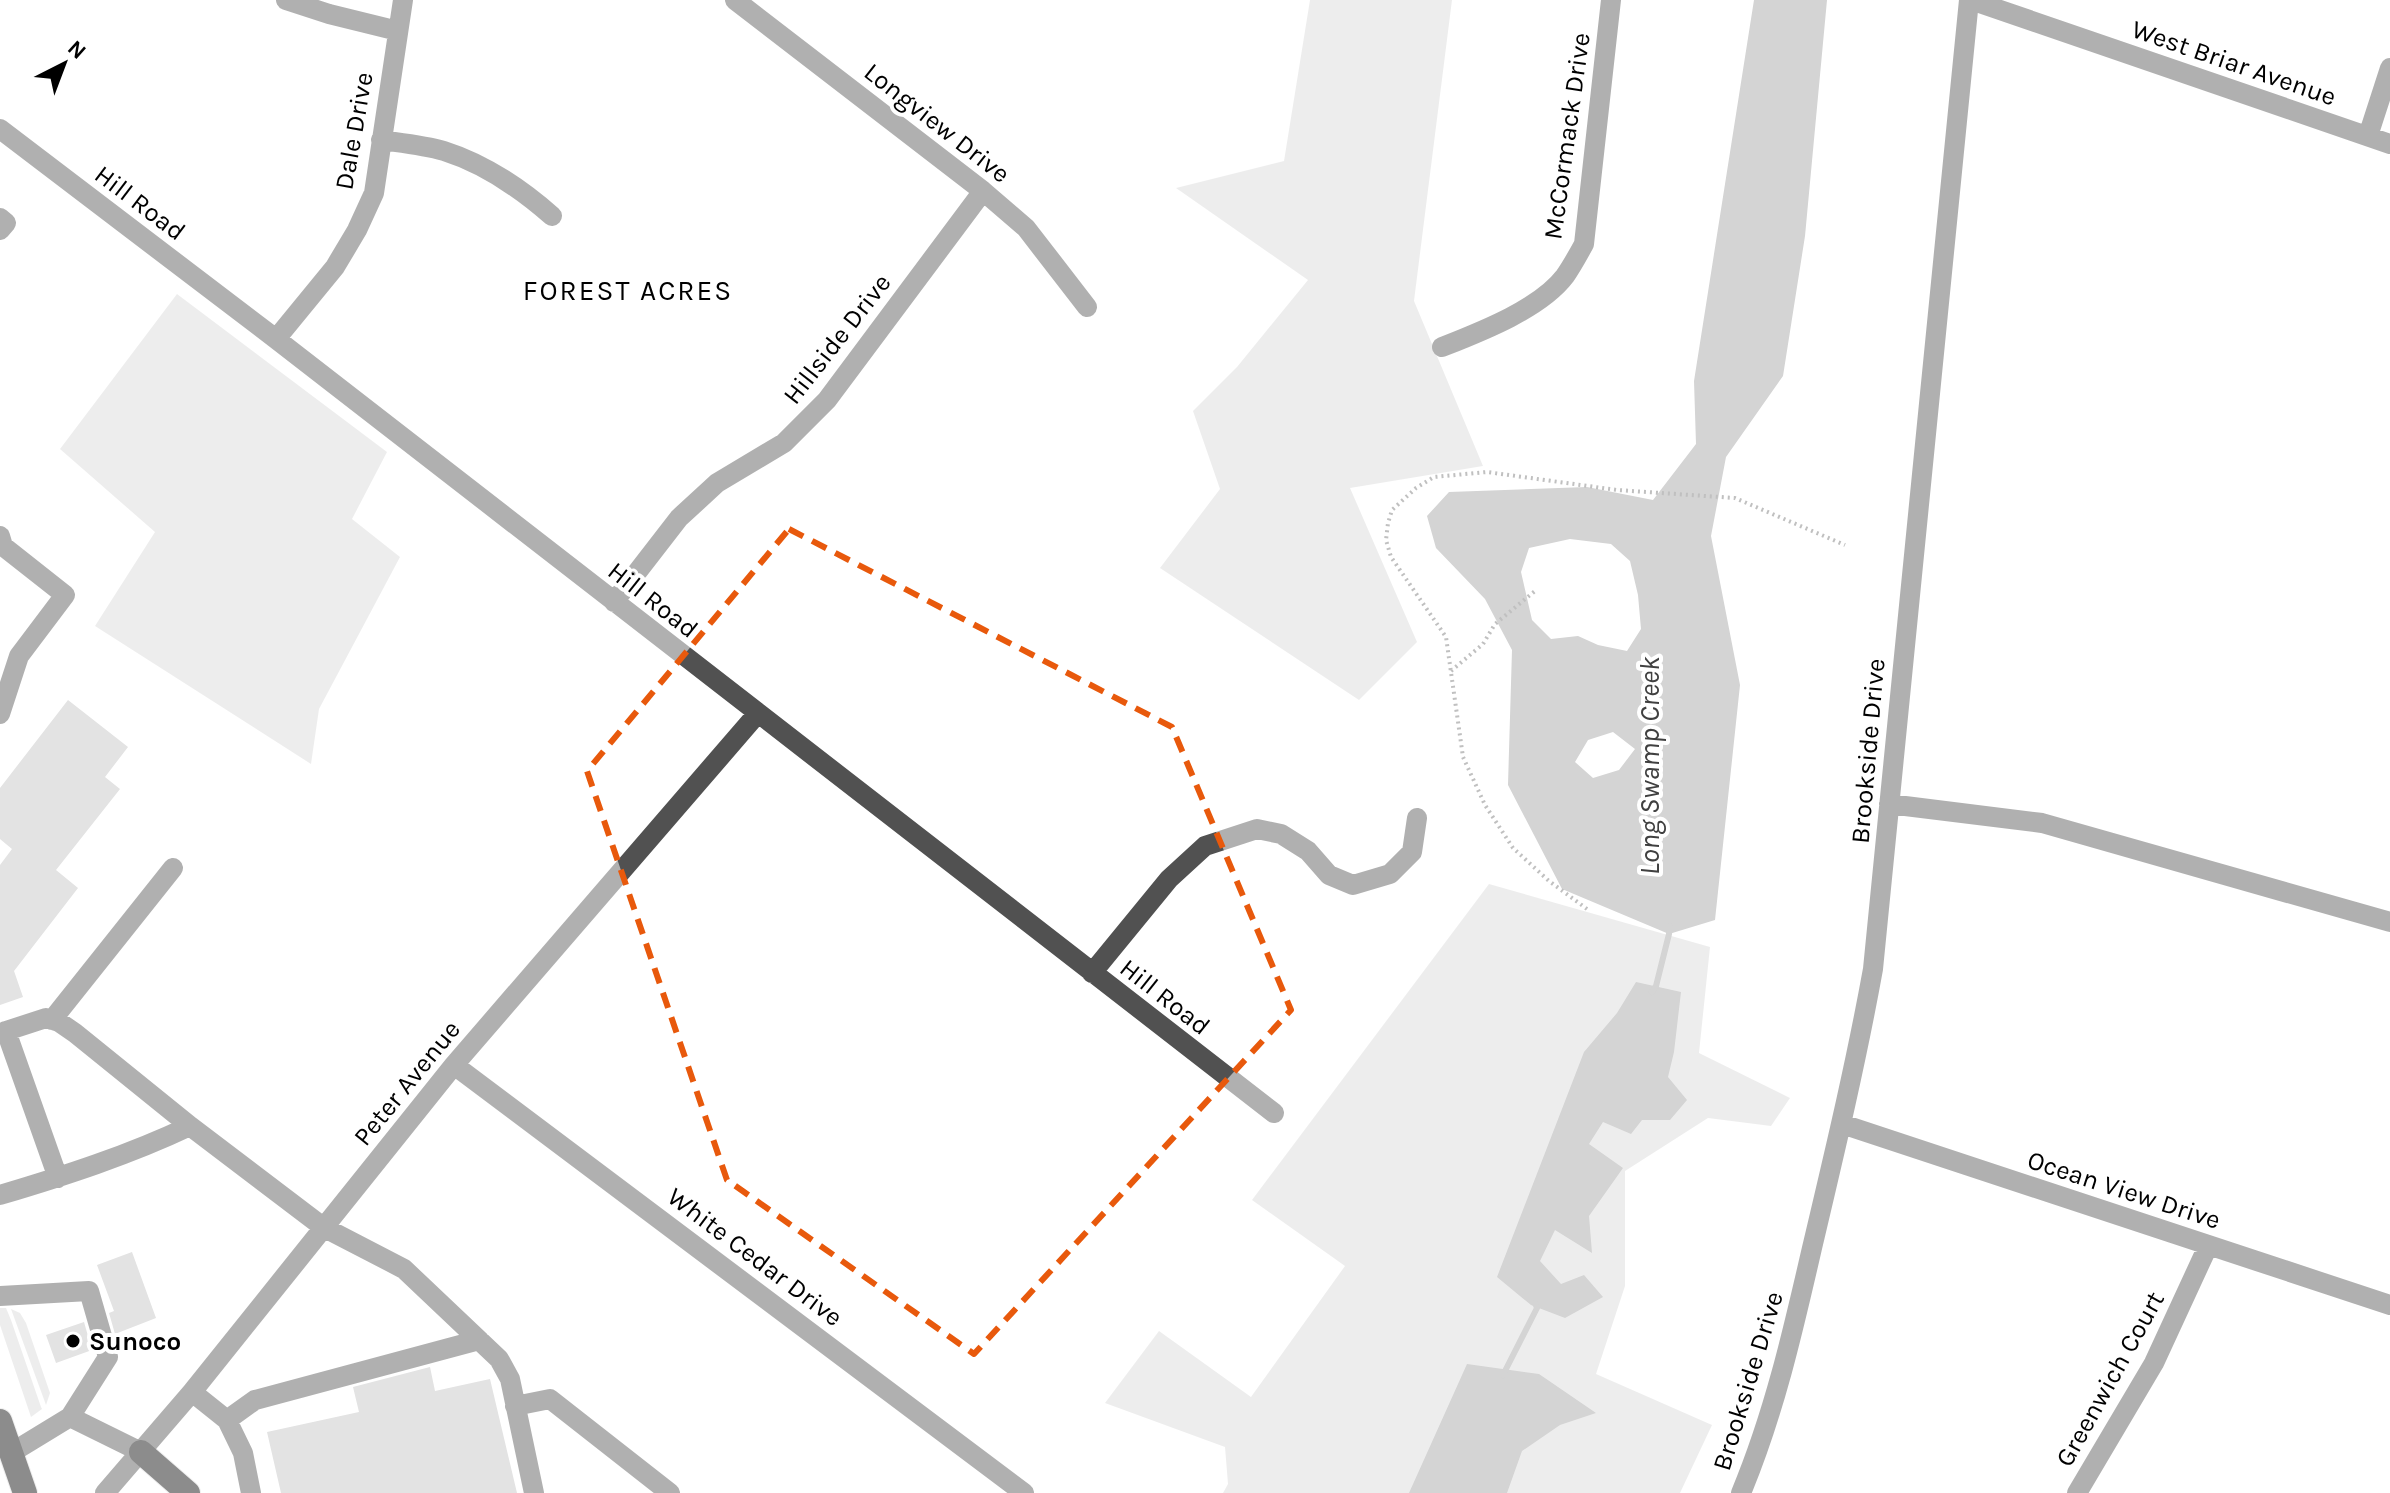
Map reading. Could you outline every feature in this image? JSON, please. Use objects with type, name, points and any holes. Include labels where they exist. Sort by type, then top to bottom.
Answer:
[{"type":"highway","points":[[0,1421],[25,1493]]},
{"type":"highway","points":[[141,1452],[188,1493]]},
{"type":"street","points":[[286,0],[398,31]]},
{"type":"street","name":"Dale Drive","points":[[276,339],[335,267],[374,193],[403,0]]},
{"type":"street","name":"Longview Drive","points":[[735,0],[983,191],[1026,228],[1087,307]]},
{"type":"street","name":"McCormack Drive","points":[[1442,347],[1495,326],[1549,292],[1564,277],[1584,244],[1611,0]]},
{"type":"street","name":"West Briar Avenue","points":[[1970,0],[2390,144]]},
{"type":"street","name":"Brookside Drive","points":[[1741,1493],[1760,1449],[1786,1359],[1856,1062],[1873,969],[1970,0]]},
{"type":"street","points":[[2368,136],[2390,68]]},
{"type":"street","name":"Hill Road","points":[[0,129],[276,339],[1274,1113]]},
{"type":"street","points":[[381,140],[442,150],[483,166],[522,190],[552,216]]},
{"type":"street","name":"Hillside Drive","points":[[614,602],[679,518],[717,483],[784,443],[827,400],[983,191]]},
{"type":"street","points":[[0,218],[6,223],[0,230]]},
{"type":"street","points":[[0,536],[3,546],[65,595],[19,656],[0,714]]},
{"type":"street","name":"Peter Avenue","points":[[105,1493],[192,1392],[454,1065],[758,713]]},
{"type":"street","points":[[1889,804],[2042,823],[2390,922]]},
{"type":"street","points":[[1092,973],[1169,879],[1205,846],[1257,829],[1281,834],[1308,851],[1329,875],[1353,885],[1390,874],[1412,852],[1417,818]]},
{"type":"street","points":[[52,1020],[173,868]]},
{"type":"street","points":[[58,1178],[3,1032],[46,1018],[75,1033],[323,1227],[404,1269],[499,1359],[510,1379],[534,1493]]},
{"type":"street","name":"White Cedar Drive","points":[[454,1065],[1024,1493]]},
{"type":"street","name":"Ocean View Drive","points":[[1842,1124],[2390,1305]]},
{"type":"street","points":[[0,1195],[58,1178],[190,1126]]},
{"type":"street","name":"Greenwich Court","points":[[2077,1493],[2154,1363],[2208,1246]]},
{"type":"street","points":[[0,1296],[89,1291],[108,1357],[70,1417],[11,1453]]},
{"type":"street","points":[[227,1420],[255,1400],[479,1340]]},
{"type":"street","points":[[192,1392],[227,1420],[243,1453],[251,1493]]},
{"type":"street","points":[[515,1406],[550,1399],[670,1493]]},
{"type":"street","points":[[70,1417],[141,1452]]},
{"type":"path","points":[[1587,909],[1549,881],[1513,848],[1485,805],[1463,757],[1446,637],[1391,557],[1386,540],[1392,510],[1416,488],[1434,477],[1487,472],[1617,490],[1735,498],[1845,545]]},
{"type":"path","points":[[1451,671],[1483,644],[1495,624],[1535,591]]},
{"type":"highlighted area","points":[[789,529],[1172,727],[1291,1010],[974,1354],[727,1180],[587,771]]},
{"type":"shaded area","points":[[1310,0],[1452,0],[1414,301],[1483,466],[1350,488],[1417,642],[1359,700],[1160,568],[1220,489],[1193,411],[1237,367],[1308,280],[1176,188],[1284,161]]},
{"type":"shaded area","points":[[177,294],[387,452],[352,519],[400,557],[319,709],[311,764],[95,626],[155,532],[60,449]]},
{"type":"shaded area","points":[[1489,884],[1710,947],[1699,1053],[1790,1098],[1771,1126],[1708,1118],[1625,1171],[1625,1286],[1596,1374],[1712,1425],[1680,1493],[1223,1493],[1228,1484],[1225,1447],[1105,1403],[1159,1331],[1251,1397],[1345,1266],[1252,1200]]},
{"type":"shaded area","points":[[0,1308],[6,1308],[11,1320],[42,1409],[31,1417],[0,1325]]},
{"type":"shaded area","points":[[11,1309],[20,1313],[26,1323],[50,1393],[46,1405]]},
{"type":"water","points":[[1754,0],[1827,0],[1805,236],[1783,376],[1726,457],[1711,536],[1740,685],[1715,920],[1669,934],[1562,889],[1508,785],[1512,650],[1485,599],[1436,548],[1427,516],[1449,492],[1587,487],[1653,500],[1696,444],[1694,381]],"holes":[[[1570,539],[1611,544],[1630,561],[1638,595],[1641,629],[1627,651],[1598,645],[1578,636],[1551,639],[1532,620],[1521,572],[1529,548]],[[1613,732],[1635,749],[1619,770],[1593,778],[1575,762],[1588,740]]]},
{"type":"water","points":[[1636,982],[1681,992],[1668,1077],[1687,1100],[1670,1120],[1642,1120],[1631,1134],[1603,1122],[1589,1144],[1623,1168],[1589,1216],[1592,1253],[1555,1230],[1540,1261],[1561,1284],[1584,1275],[1603,1297],[1565,1318],[1531,1305],[1497,1277],[1584,1052],[1617,1013]]},
{"type":"water","points":[[1467,1364],[1539,1374],[1596,1413],[1560,1425],[1522,1451],[1507,1493],[1409,1493]]},
{"type":"building","points":[[68,700],[128,747],[105,777],[120,789],[56,870],[78,888],[14,971],[23,997],[0,1005],[0,865],[12,849],[0,839],[0,788]]},
{"type":"building","points":[[132,1252],[156,1318],[115,1334],[109,1313],[114,1311],[97,1265]]},
{"type":"building","points":[[84,1322],[92,1350],[56,1363],[46,1335]]},
{"type":"building","points":[[430,1367],[435,1391],[490,1379],[517,1493],[281,1493],[267,1432],[359,1412],[353,1387]]},
{"type":"waterway","name":"Long Swamp Creek","points":[[1652,992],[1670,926]]},
{"type":"waterway","name":"Long Swamp Creek","points":[[1503,1375],[1537,1308],[1535,1303]]},
{"type":"place","name":"Sunoco","points":[[73,1341]]},
{"type":"district","name":"FOREST ACRES","points":[[628,290]]}]
